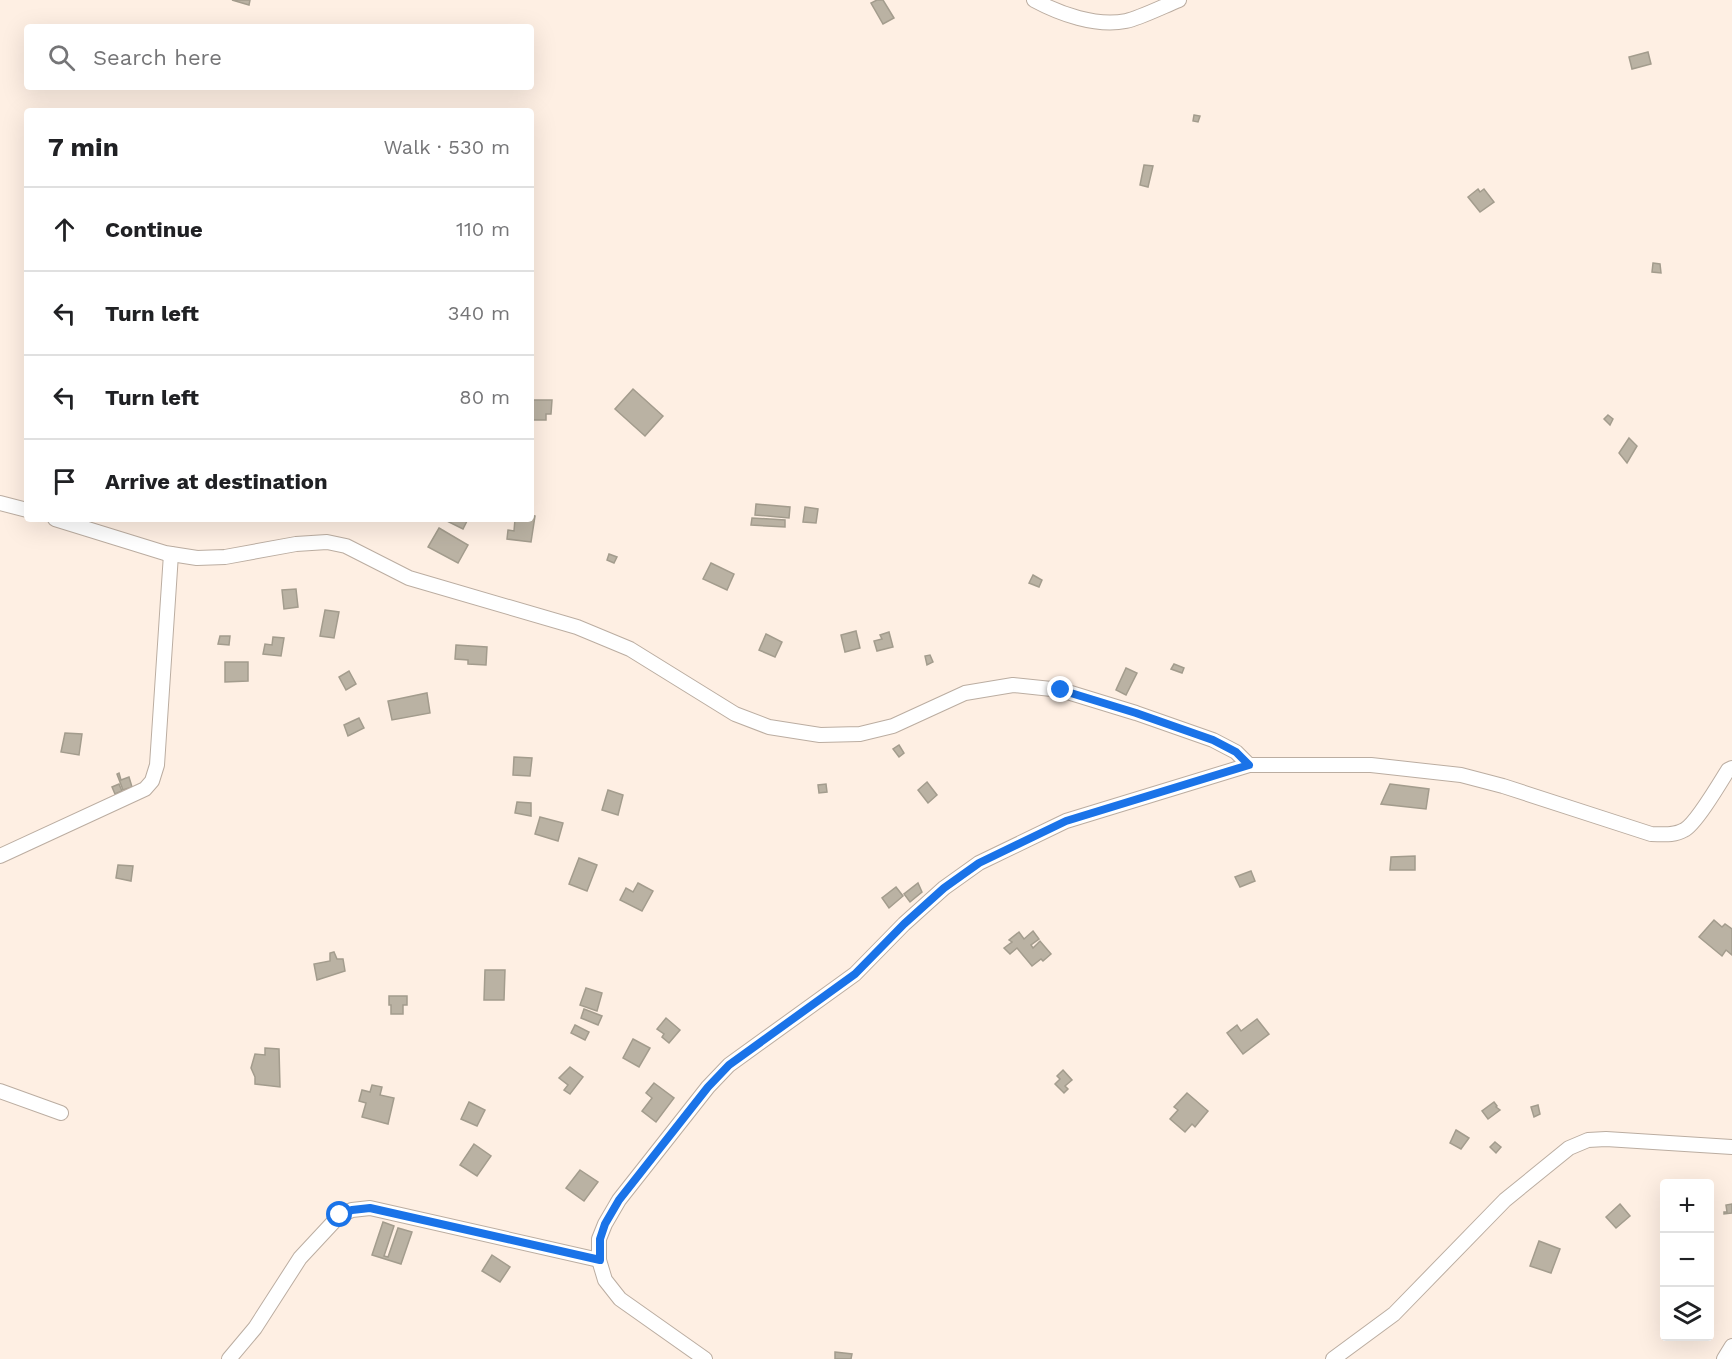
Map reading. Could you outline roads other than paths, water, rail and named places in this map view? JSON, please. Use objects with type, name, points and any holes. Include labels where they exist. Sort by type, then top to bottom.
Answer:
[{"type":"street","points":[[1034,0],[1094,22],[1126,21],[1179,0]]},
{"type":"street","points":[[0,503],[24,509]]},
{"type":"street","points":[[65,522],[171,554],[197,558],[225,557],[296,544],[327,542],[346,546],[410,578],[577,627],[630,649],[735,714],[769,727],[820,735],[860,734],[892,726],[965,693],[1013,685],[1061,690],[1136,713],[1213,740],[1236,752],[1249,765]]},
{"type":"street","points":[[0,856],[145,789],[152,781],[157,765],[171,554]]},
{"type":"street","points":[[705,1359],[620,1299],[605,1280],[600,1260],[600,1239],[605,1224],[619,1200],[708,1087],[729,1065],[855,974],[904,924],[944,888],[979,863],[1066,821],[1249,765],[1371,765],[1461,775],[1503,786],[1651,834],[1672,834],[1686,830],[1730,769]]},
{"type":"street","points":[[0,1091],[61,1113]]},
{"type":"street","points":[[1333,1359],[1394,1314],[1505,1200],[1569,1148],[1588,1140],[1606,1139],[1732,1146]]},
{"type":"street","points":[[230,1359],[255,1328],[300,1258],[340,1215],[352,1210],[370,1208],[600,1260]]},
{"type":"street","points":[[1724,1359],[1732,1346]]}]
